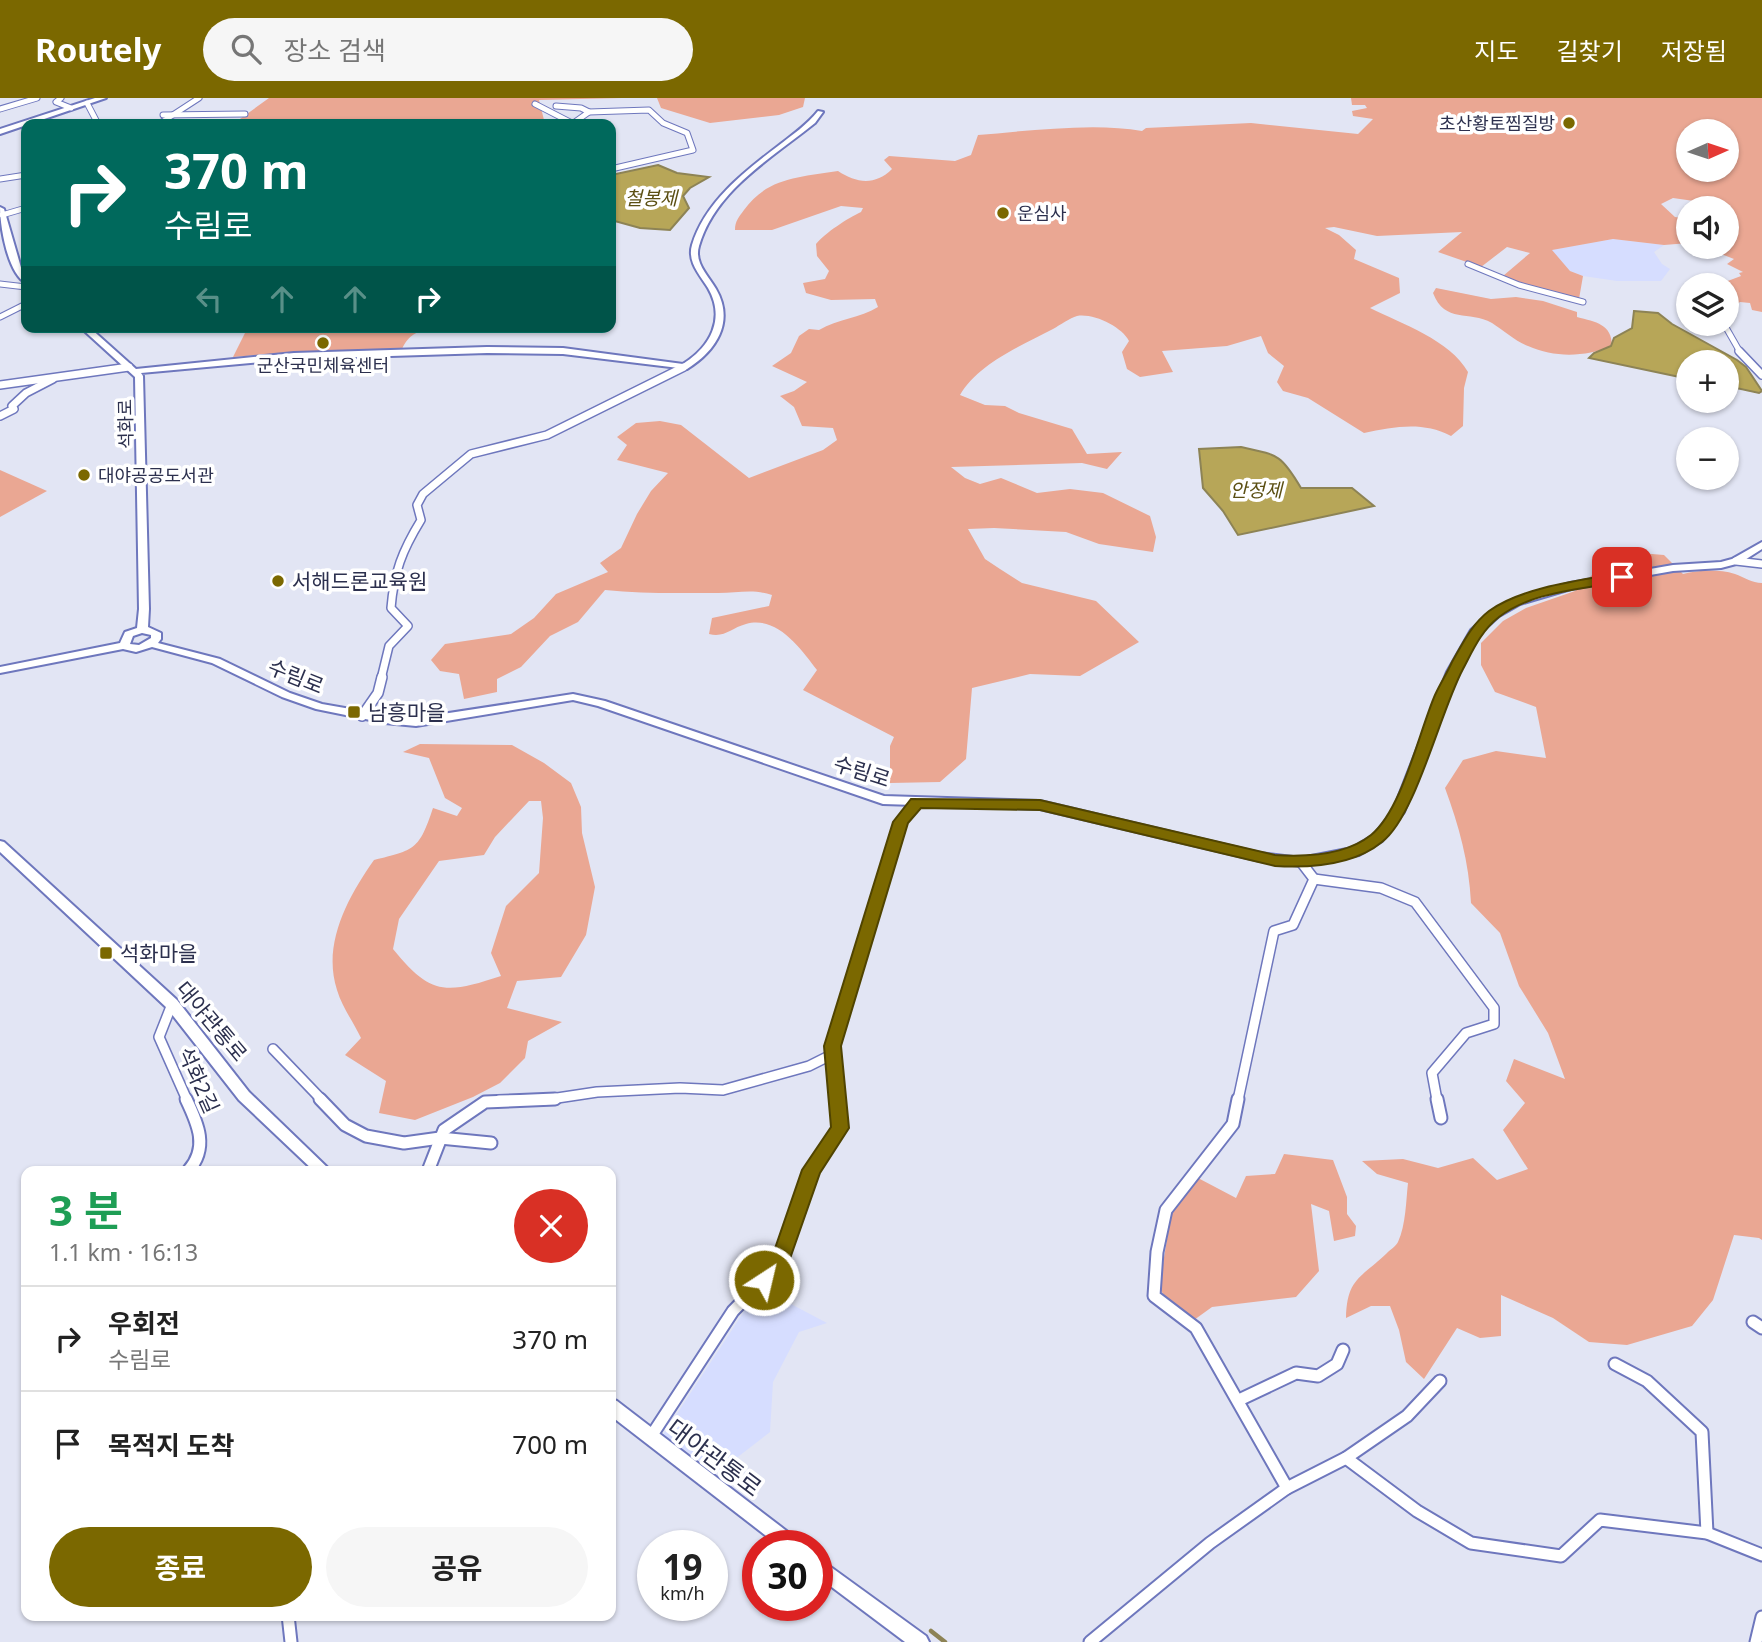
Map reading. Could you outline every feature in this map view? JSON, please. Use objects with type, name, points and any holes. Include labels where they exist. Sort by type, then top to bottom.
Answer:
[{"type":"main road","points":[[45,119],[102,98]]},
{"type":"main road","points":[[0,132],[21,126]]},
{"type":"main road","points":[[1,212],[21,275]]},
{"type":"main road","points":[[91,333],[132,369],[294,356],[487,350],[562,352],[684,367]]},
{"type":"main road","name":"석화로","points":[[132,369],[139,376],[140,396],[144,609],[142,630]]},
{"type":"main road","name":"수림로","points":[[0,670],[124,645],[137,649],[151,644],[216,661],[276,691],[320,707],[362,716],[416,722],[573,697],[601,703],[883,800],[1040,805],[1268,859],[1301,862],[1355,852],[1378,838],[1398,812],[1452,672],[1475,632],[1495,614],[1516,602],[1570,586],[1673,568],[1721,565],[1736,561],[1762,545]]},
{"type":"main road","points":[[142,630],[156,633],[156,639],[151,644]]},
{"type":"main road","name":"수림로","points":[[124,645],[125,637],[142,630]]},
{"type":"main road","name":"대야관통로","points":[[0,845],[172,1004],[244,1096],[319,1166]]},
{"type":"main road","name":"대야관통로","points":[[616,1410],[771,1530]]},
{"type":"street","points":[[0,109],[37,98]]},
{"type":"street","points":[[61,98],[56,102],[71,108]]},
{"type":"street","points":[[166,119],[199,98]]},
{"type":"street","points":[[87,103],[95,119]]},
{"type":"street","points":[[535,104],[560,119]]},
{"type":"street","points":[[556,106],[581,108],[589,112],[649,110],[663,123],[687,133],[691,139],[693,150],[690,152],[616,168]]},
{"type":"street","points":[[579,119],[589,112]]},
{"type":"street","points":[[362,716],[378,693],[389,646],[408,626],[391,608],[391,585],[406,545],[419,527],[421,516],[417,505],[423,494],[471,454],[547,435],[684,367],[709,350],[721,324],[716,296],[706,283],[693,254],[696,242],[717,205],[734,183],[803,130],[820,112]]},
{"type":"street","points":[[163,115],[245,114]]},
{"type":"street","points":[[0,179],[21,176]]},
{"type":"street","points":[[1,212],[21,209]]},
{"type":"street","points":[[1468,264],[1518,285],[1583,302]]},
{"type":"street","points":[[0,284],[21,286]]},
{"type":"street","points":[[0,317],[21,306]]},
{"type":"street","points":[[1730,336],[1736,348],[1762,375]]},
{"type":"street","points":[[0,385],[132,369]]},
{"type":"street","points":[[0,416],[14,409],[12,406],[26,393],[60,376]]},
{"type":"street","points":[[1736,561],[1762,564]]},
{"type":"street","points":[[650,1438],[733,1311],[779,1264],[811,1170],[840,1128],[833,1046],[901,822],[917,802]]},
{"type":"street","points":[[1301,862],[1314,879],[1381,888],[1415,902],[1494,1008],[1494,1024],[1466,1033],[1432,1073],[1441,1118]]},
{"type":"street","points":[[1287,1488],[1196,1328],[1154,1296],[1157,1252],[1166,1210],[1233,1124],[1275,931],[1293,925],[1314,879]]},
{"type":"street","name":"석화2길","points":[[172,1004],[159,1037],[201,1132],[198,1160],[193,1166]]},
{"type":"street","points":[[273,1049],[345,1125],[366,1136],[404,1143],[440,1138],[491,1143]]},
{"type":"street","points":[[430,1166],[444,1130],[485,1102],[509,1099],[539,1101],[597,1092],[680,1088],[723,1090],[809,1066],[833,1054]]},
{"type":"street","points":[[1239,1400],[1296,1373],[1318,1376],[1337,1364],[1343,1350]]},
{"type":"street","points":[[1615,1364],[1647,1381],[1702,1432],[1707,1533]]},
{"type":"street","points":[[1090,1642],[1210,1543],[1287,1488],[1346,1458],[1407,1416],[1440,1381]]},
{"type":"street","points":[[1346,1458],[1418,1511],[1471,1543],[1562,1556],[1600,1520],[1707,1533],[1762,1555]]},
{"type":"street","points":[[833,1577],[920,1642]]},
{"type":"street","points":[[1756,1642],[1762,1617]]},
{"type":"street","points":[[289,1621],[291,1642]]},
{"type":"shaded area","points":[[269,98],[622,98],[539,100],[544,119],[240,119]]},
{"type":"shaded area","points":[[657,98],[805,98],[803,107],[779,115],[710,123],[661,108]]},
{"type":"shaded area","points":[[1351,98],[1762,98],[1762,312],[1752,310],[1750,303],[1739,303],[1739,273],[1743,272],[1727,264],[1739,259],[1739,196],[1676,196],[1676,198],[1661,204],[1676,217],[1676,244],[1613,239],[1552,250],[1570,271],[1583,276],[1579,299],[1523,285],[1503,276],[1530,253],[1507,247],[1481,267],[1438,252],[1462,232],[1377,236],[1334,227],[1325,228],[1339,235],[1356,250],[1354,259],[1399,278],[1400,293],[1370,308],[1438,342],[1460,361],[1468,372],[1464,388],[1463,426],[1451,436],[1419,427],[1397,427],[1364,433],[1308,398],[1283,391],[1277,382],[1284,366],[1268,353],[1261,336],[1227,346],[1162,351],[1173,372],[1140,377],[1127,369],[1122,352],[1129,341],[1125,336],[1114,326],[1091,317],[1074,317],[1015,349],[978,374],[960,395],[985,405],[1005,406],[1072,429],[1087,454],[1122,452],[1107,469],[1082,463],[951,467],[965,478],[980,484],[1001,478],[1037,493],[1070,489],[1103,493],[1150,516],[1156,537],[1153,552],[1099,544],[1066,532],[968,529],[985,559],[1000,569],[1022,583],[1096,601],[1139,642],[1080,676],[1030,674],[972,688],[966,759],[940,782],[890,783],[890,746],[894,737],[803,690],[817,670],[796,644],[778,629],[757,623],[746,624],[724,634],[709,634],[712,618],[769,606],[772,595],[764,593],[605,590],[578,622],[550,636],[521,667],[497,679],[497,692],[464,699],[459,674],[440,671],[431,660],[445,644],[511,634],[534,618],[556,594],[608,572],[600,563],[621,548],[651,491],[668,473],[617,460],[627,445],[617,437],[636,423],[660,421],[681,425],[749,478],[823,450],[837,440],[833,428],[802,426],[794,407],[780,396],[807,382],[772,366],[791,353],[799,336],[809,329],[819,330],[878,307],[875,299],[831,300],[806,293],[803,283],[825,279],[829,271],[817,256],[816,244],[863,208],[841,206],[772,230],[735,230],[740,215],[763,191],[786,180],[838,171],[859,180],[872,180],[892,169],[884,160],[889,156],[955,161],[971,155],[978,135],[1061,128],[1103,127],[1142,131],[1146,128],[1251,123],[1358,134],[1373,119],[1353,116],[1352,111],[1367,108],[1365,105],[1352,105]]},
{"type":"shaded area","points":[[1613,239],[1664,245],[1654,252],[1662,264],[1670,269],[1661,281],[1617,281],[1583,276],[1570,271],[1551,250]]},
{"type":"shaded area","points":[[1436,288],[1491,299],[1516,297],[1543,301],[1577,312],[1577,317],[1606,328],[1612,346],[1570,355],[1538,350],[1483,319],[1458,315],[1444,309],[1433,293]]},
{"type":"shaded area","name":"군산국민체육센터","points":[[245,333],[416,333],[402,349],[233,357]]},
{"type":"shaded area","points":[[0,470],[47,491],[0,517]]},
{"type":"shaded area","points":[[1640,553],[1664,555],[1683,574],[1722,571],[1762,583],[1762,1240],[1734,1235],[1713,1300],[1692,1326],[1627,1345],[1589,1342],[1553,1318],[1501,1295],[1501,1336],[1480,1338],[1457,1328],[1424,1379],[1406,1362],[1390,1306],[1371,1306],[1346,1318],[1349,1294],[1357,1280],[1398,1242],[1406,1205],[1408,1183],[1377,1174],[1362,1161],[1403,1159],[1438,1168],[1473,1158],[1497,1180],[1528,1169],[1503,1130],[1525,1103],[1506,1081],[1514,1059],[1565,1079],[1548,1033],[1519,986],[1500,933],[1471,903],[1462,844],[1445,788],[1463,760],[1496,751],[1546,758],[1536,707],[1495,692],[1481,665],[1481,643],[1503,621],[1526,608],[1575,591],[1605,563]]},
{"type":"shaded area","points":[[420,744],[512,745],[544,763],[571,783],[581,807],[582,833],[595,887],[586,935],[561,977],[517,981],[507,1008],[562,1022],[528,1041],[525,1058],[500,1083],[415,1120],[379,1113],[386,1081],[345,1055],[361,1038],[339,996],[333,973],[335,938],[340,922],[355,889],[374,860],[399,854],[414,846],[424,832],[433,808],[457,816],[462,808],[445,798],[429,758],[403,752]],"holes":[[[529,801],[541,801],[543,818],[539,873],[506,906],[491,953],[501,976],[453,988],[429,983],[418,976],[393,949],[399,919],[439,861],[484,855],[495,837]]]},
{"type":"shaded area","points":[[1284,1154],[1333,1160],[1347,1197],[1347,1214],[1356,1226],[1355,1236],[1334,1241],[1329,1211],[1311,1204],[1319,1271],[1296,1297],[1212,1307],[1194,1320],[1167,1299],[1159,1288],[1171,1215],[1198,1178],[1236,1198],[1246,1176],[1275,1174]]},
{"type":"shaded area","points":[[772,1294],[827,1323],[799,1332],[773,1382],[770,1432],[717,1473],[663,1435],[747,1307]]},
{"type":"water","name":"철봉제","points":[[658,165],[677,173],[709,177],[690,188],[683,196],[689,208],[670,230],[640,228],[616,221],[616,174]]},
{"type":"water","points":[[1634,311],[1658,313],[1676,326],[1676,336],[1694,336],[1719,350],[1676,350],[1676,376],[1589,358],[1611,346],[1614,338],[1632,328]]},
{"type":"water","points":[[1739,362],[1746,367],[1762,391],[1759,393],[1739,389]]},
{"type":"water","name":"안정제","points":[[1241,447],[1263,452],[1283,462],[1301,488],[1352,488],[1374,506],[1238,535],[1223,511],[1203,488],[1199,449]]},
{"type":"waterway","points":[[931,1631],[945,1642]]},
{"type":"place","name":"초산황토찜질방","points":[[1569,123]]},
{"type":"place","name":"운심사","points":[[1003,213]]},
{"type":"place","name":"군산국민체육센터","points":[[323,343]]},
{"type":"place","name":"대야공공도서관","points":[[84,475]]},
{"type":"place","name":"서해드론교육원","points":[[278,581]]},
{"type":"place","name":"남흥마을","points":[[354,712]]},
{"type":"place","name":"석화마을","points":[[106,953]]},
{"type":"route","points":[[764,1280],[779,1264],[811,1170],[840,1128],[833,1046],[901,822],[917,802],[1040,805],[1275,860],[1301,862],[1355,852],[1378,838],[1398,812],[1452,672],[1475,632],[1495,614],[1516,602],[1570,586],[1622,577]]}]
